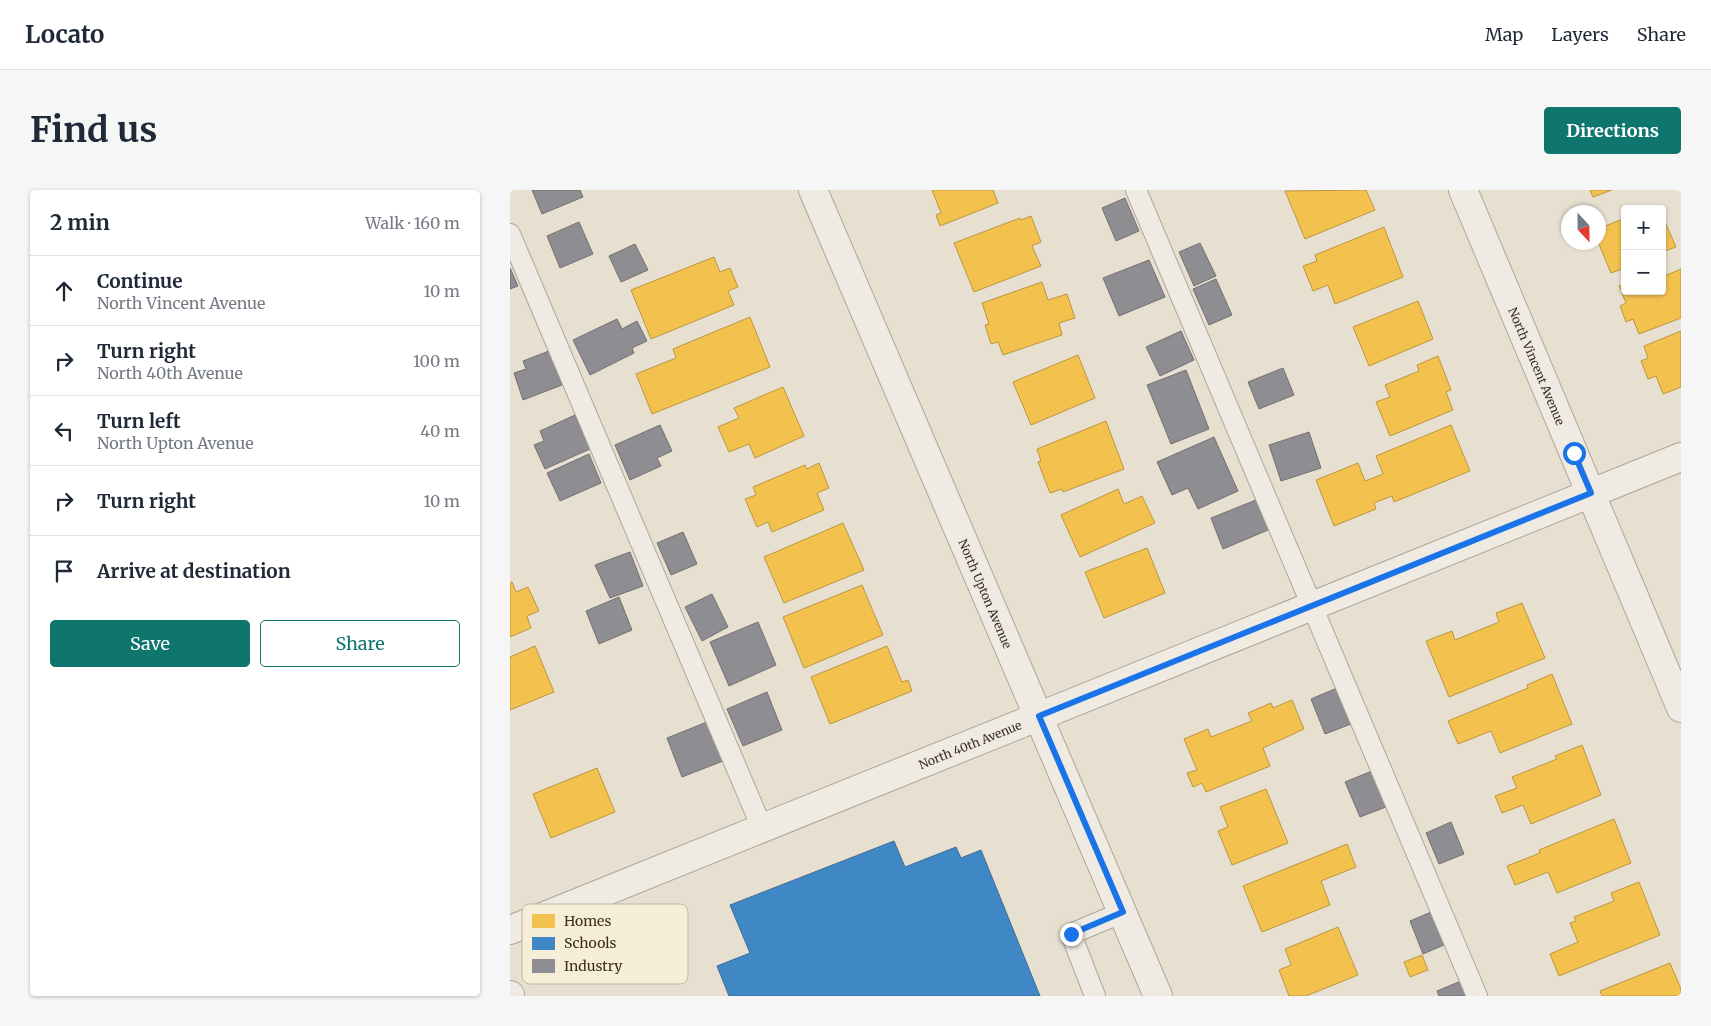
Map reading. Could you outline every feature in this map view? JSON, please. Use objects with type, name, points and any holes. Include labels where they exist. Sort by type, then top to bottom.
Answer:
[{"type":"street","name":"North Upton Avenue","points":[[813,190],[1158,996]]},
{"type":"street","name":"North Vincent Avenue","points":[[1463,190],[1681,708]]},
{"type":"street","name":"North 40th Avenue","points":[[574,904],[1681,457]]},
{"type":"street","name":"North 40th Avenue","points":[[510,930],[522,925]]},
{"type":"lane","points":[[1136,190],[1477,996]]},
{"type":"lane","points":[[510,234],[762,828]]},
{"type":"lane","points":[[1095,996],[1071,934],[1123,912]]},
{"type":"building: Homes","points":[[932,190],[993,190],[998,203],[940,226],[936,215],[941,213]]},
{"type":"building: Homes","points":[[1366,190],[1375,210],[1305,239],[1285,191]]},
{"type":"building: Homes","points":[[1590,190],[1612,190],[1593,197]]},
{"type":"building: Homes","points":[[1031,216],[1041,242],[1032,246],[1041,266],[974,292],[954,243],[1020,218],[1021,220]]},
{"type":"building: Homes","points":[[1621,220],[1621,269],[1611,273],[1601,250],[1606,250],[1606,226]]},
{"type":"building: Homes","points":[[1666,224],[1676,247],[1666,251]]},
{"type":"building: Homes","points":[[1384,227],[1403,277],[1335,304],[1328,285],[1313,291],[1303,266],[1317,261],[1315,255]]},
{"type":"building: Homes","points":[[714,257],[720,272],[730,268],[738,287],[728,291],[734,305],[651,339],[631,290]]},
{"type":"building: Homes","points":[[1681,269],[1681,318],[1639,334],[1633,319],[1626,322],[1620,306],[1626,303],[1623,295],[1666,295],[1666,275]]},
{"type":"building: Homes","points":[[1042,282],[1048,300],[1067,294],[1075,318],[1059,323],[1062,335],[1003,355],[998,342],[991,344],[985,325],[989,324],[982,303]]},
{"type":"building: Homes","points":[[1418,301],[1433,339],[1369,366],[1353,327]]},
{"type":"building: Homes","points":[[750,317],[770,367],[652,414],[636,374],[676,358],[673,349]]},
{"type":"building: Homes","points":[[1681,331],[1681,387],[1663,394],[1656,376],[1648,379],[1641,361],[1648,358],[1644,346]]},
{"type":"building: Homes","points":[[1078,355],[1095,398],[1031,425],[1013,382]]},
{"type":"building: Homes","points":[[1438,356],[1451,390],[1446,392],[1453,410],[1390,436],[1376,402],[1390,397],[1385,385],[1419,371],[1417,365]]},
{"type":"building: Homes","points":[[783,387],[804,436],[755,458],[749,444],[729,452],[718,427],[739,418],[734,408]]},
{"type":"building: Homes","points":[[1106,421],[1124,469],[1063,492],[1062,489],[1050,493],[1038,462],[1041,461],[1037,449]]},
{"type":"building: Homes","points":[[1451,425],[1470,471],[1394,502],[1392,496],[1374,503],[1376,509],[1334,526],[1316,480],[1358,463],[1365,481],[1383,474],[1376,456]]},
{"type":"building: Homes","points":[[819,463],[829,488],[817,493],[824,510],[772,532],[768,522],[757,527],[745,499],[756,495],[753,487],[805,465],[807,469]]},
{"type":"building: Homes","points":[[1118,489],[1124,504],[1142,496],[1155,523],[1080,557],[1061,515]]},
{"type":"building: Homes","points":[[843,523],[864,570],[784,603],[764,557]]},
{"type":"building: Homes","points":[[1147,548],[1165,593],[1104,618],[1085,572]]},
{"type":"building: Homes","points":[[512,582],[516,592],[528,587],[539,611],[527,616],[531,628],[510,637],[510,583]]},
{"type":"building: Homes","points":[[862,585],[883,635],[804,668],[783,617]]},
{"type":"building: Homes","points":[[1522,603],[1545,658],[1449,697],[1426,641],[1452,631],[1455,640],[1499,622],[1496,613]]},
{"type":"building: Homes","points":[[535,646],[554,692],[510,710],[510,657]]},
{"type":"building: Homes","points":[[887,646],[902,682],[908,680],[912,691],[830,724],[811,677]]},
{"type":"building: Homes","points":[[1552,674],[1572,724],[1500,753],[1491,731],[1458,744],[1448,721],[1528,688],[1527,685]]},
{"type":"building: Homes","points":[[1292,700],[1304,729],[1263,748],[1270,766],[1206,792],[1202,783],[1193,787],[1187,773],[1197,770],[1184,739],[1208,729],[1211,737],[1252,721],[1248,713],[1271,703],[1273,708]]},
{"type":"building: Homes","points":[[1582,745],[1601,795],[1531,824],[1523,805],[1502,813],[1495,796],[1517,788],[1512,777],[1557,759],[1555,756]]},
{"type":"building: Homes","points":[[597,768],[615,812],[551,838],[533,794]]},
{"type":"building: Homes","points":[[1266,789],[1288,843],[1232,865],[1218,831],[1228,827],[1220,807]]},
{"type":"building: Homes","points":[[1614,819],[1631,863],[1557,893],[1548,872],[1515,885],[1507,866],[1540,853],[1539,850]]},
{"type":"building: Homes","points":[[1347,844],[1356,867],[1321,881],[1330,905],[1262,932],[1243,886]]},
{"type":"building: Homes","points":[[1639,882],[1660,935],[1559,976],[1550,954],[1578,942],[1570,923],[1576,921],[1574,917],[1614,901],[1611,893]]},
{"type":"building: Homes","points":[[1338,927],[1358,975],[1306,996],[1289,996],[1279,970],[1291,965],[1285,949]]},
{"type":"building: Homes","points":[[1422,955],[1428,970],[1410,977],[1404,962]]},
{"type":"building: Homes","points":[[1670,963],[1681,989],[1681,996],[1602,996],[1600,991]]},
{"type":"building: Schools","points":[[894,841],[905,867],[956,847],[961,858],[981,850],[1040,996],[729,996],[717,966],[750,953],[730,905]]},
{"type":"building: Industry","points":[[532,190],[580,190],[583,197],[542,214]]},
{"type":"building: Industry","points":[[1125,198],[1139,231],[1116,241],[1102,208]]},
{"type":"building: Industry","points":[[579,222],[593,254],[560,268],[547,236]]},
{"type":"building: Industry","points":[[1200,243],[1216,276],[1194,286],[1179,252]]},
{"type":"building: Industry","points":[[635,244],[648,270],[621,282],[609,256]]},
{"type":"building: Industry","points":[[1149,260],[1165,297],[1119,316],[1103,278]]},
{"type":"building: Industry","points":[[510,268],[518,286],[510,289]]},
{"type":"building: Industry","points":[[1216,279],[1232,315],[1209,325],[1193,289]]},
{"type":"building: Industry","points":[[617,319],[622,329],[637,321],[647,341],[632,348],[634,353],[590,375],[573,340]]},
{"type":"building: Industry","points":[[1181,331],[1194,360],[1160,376],[1146,347]]},
{"type":"building: Industry","points":[[549,351],[562,385],[523,400],[514,373],[526,369],[523,361]]},
{"type":"building: Industry","points":[[1283,368],[1294,395],[1259,409],[1248,382]]},
{"type":"building: Industry","points":[[1186,370],[1209,429],[1171,444],[1147,385]]},
{"type":"building: Industry","points":[[575,415],[590,449],[545,469],[534,445],[544,441],[540,431]]},
{"type":"building: Industry","points":[[660,425],[672,451],[657,458],[661,466],[630,480],[615,445]]},
{"type":"building: Industry","points":[[1309,432],[1321,468],[1281,481],[1269,445]]},
{"type":"building: Industry","points":[[1214,437],[1238,491],[1198,509],[1188,488],[1172,495],[1157,462]]},
{"type":"building: Industry","points":[[589,454],[601,483],[560,501],[547,473]]},
{"type":"building: Industry","points":[[1256,500],[1268,530],[1223,549],[1211,518]]},
{"type":"building: Industry","points":[[683,532],[697,564],[671,575],[657,543]]},
{"type":"building: Industry","points":[[630,552],[643,586],[610,598],[595,565]]},
{"type":"building: Industry","points":[[712,594],[728,627],[702,641],[685,607]]},
{"type":"building: Industry","points":[[619,597],[632,630],[599,644],[586,611]]},
{"type":"building: Industry","points":[[758,622],[776,665],[729,686],[710,642]]},
{"type":"building: Industry","points":[[1337,688],[1351,724],[1325,734],[1311,699]]},
{"type":"building: Industry","points":[[767,692],[782,730],[743,746],[727,709]]},
{"type":"building: Industry","points":[[707,722],[723,761],[682,777],[667,738]]},
{"type":"building: Industry","points":[[1372,771],[1386,807],[1360,817],[1345,782]]},
{"type":"building: Industry","points":[[1451,822],[1464,854],[1439,864],[1426,833]]},
{"type":"building: Industry","points":[[1431,912],[1444,945],[1423,954],[1410,921]]},
{"type":"building: Industry","points":[[1461,981],[1467,996],[1439,996],[1437,991]]},
{"type":"route","points":[[1071,934],[1123,912],[1039,716],[1591,493],[1574,453]]}]
